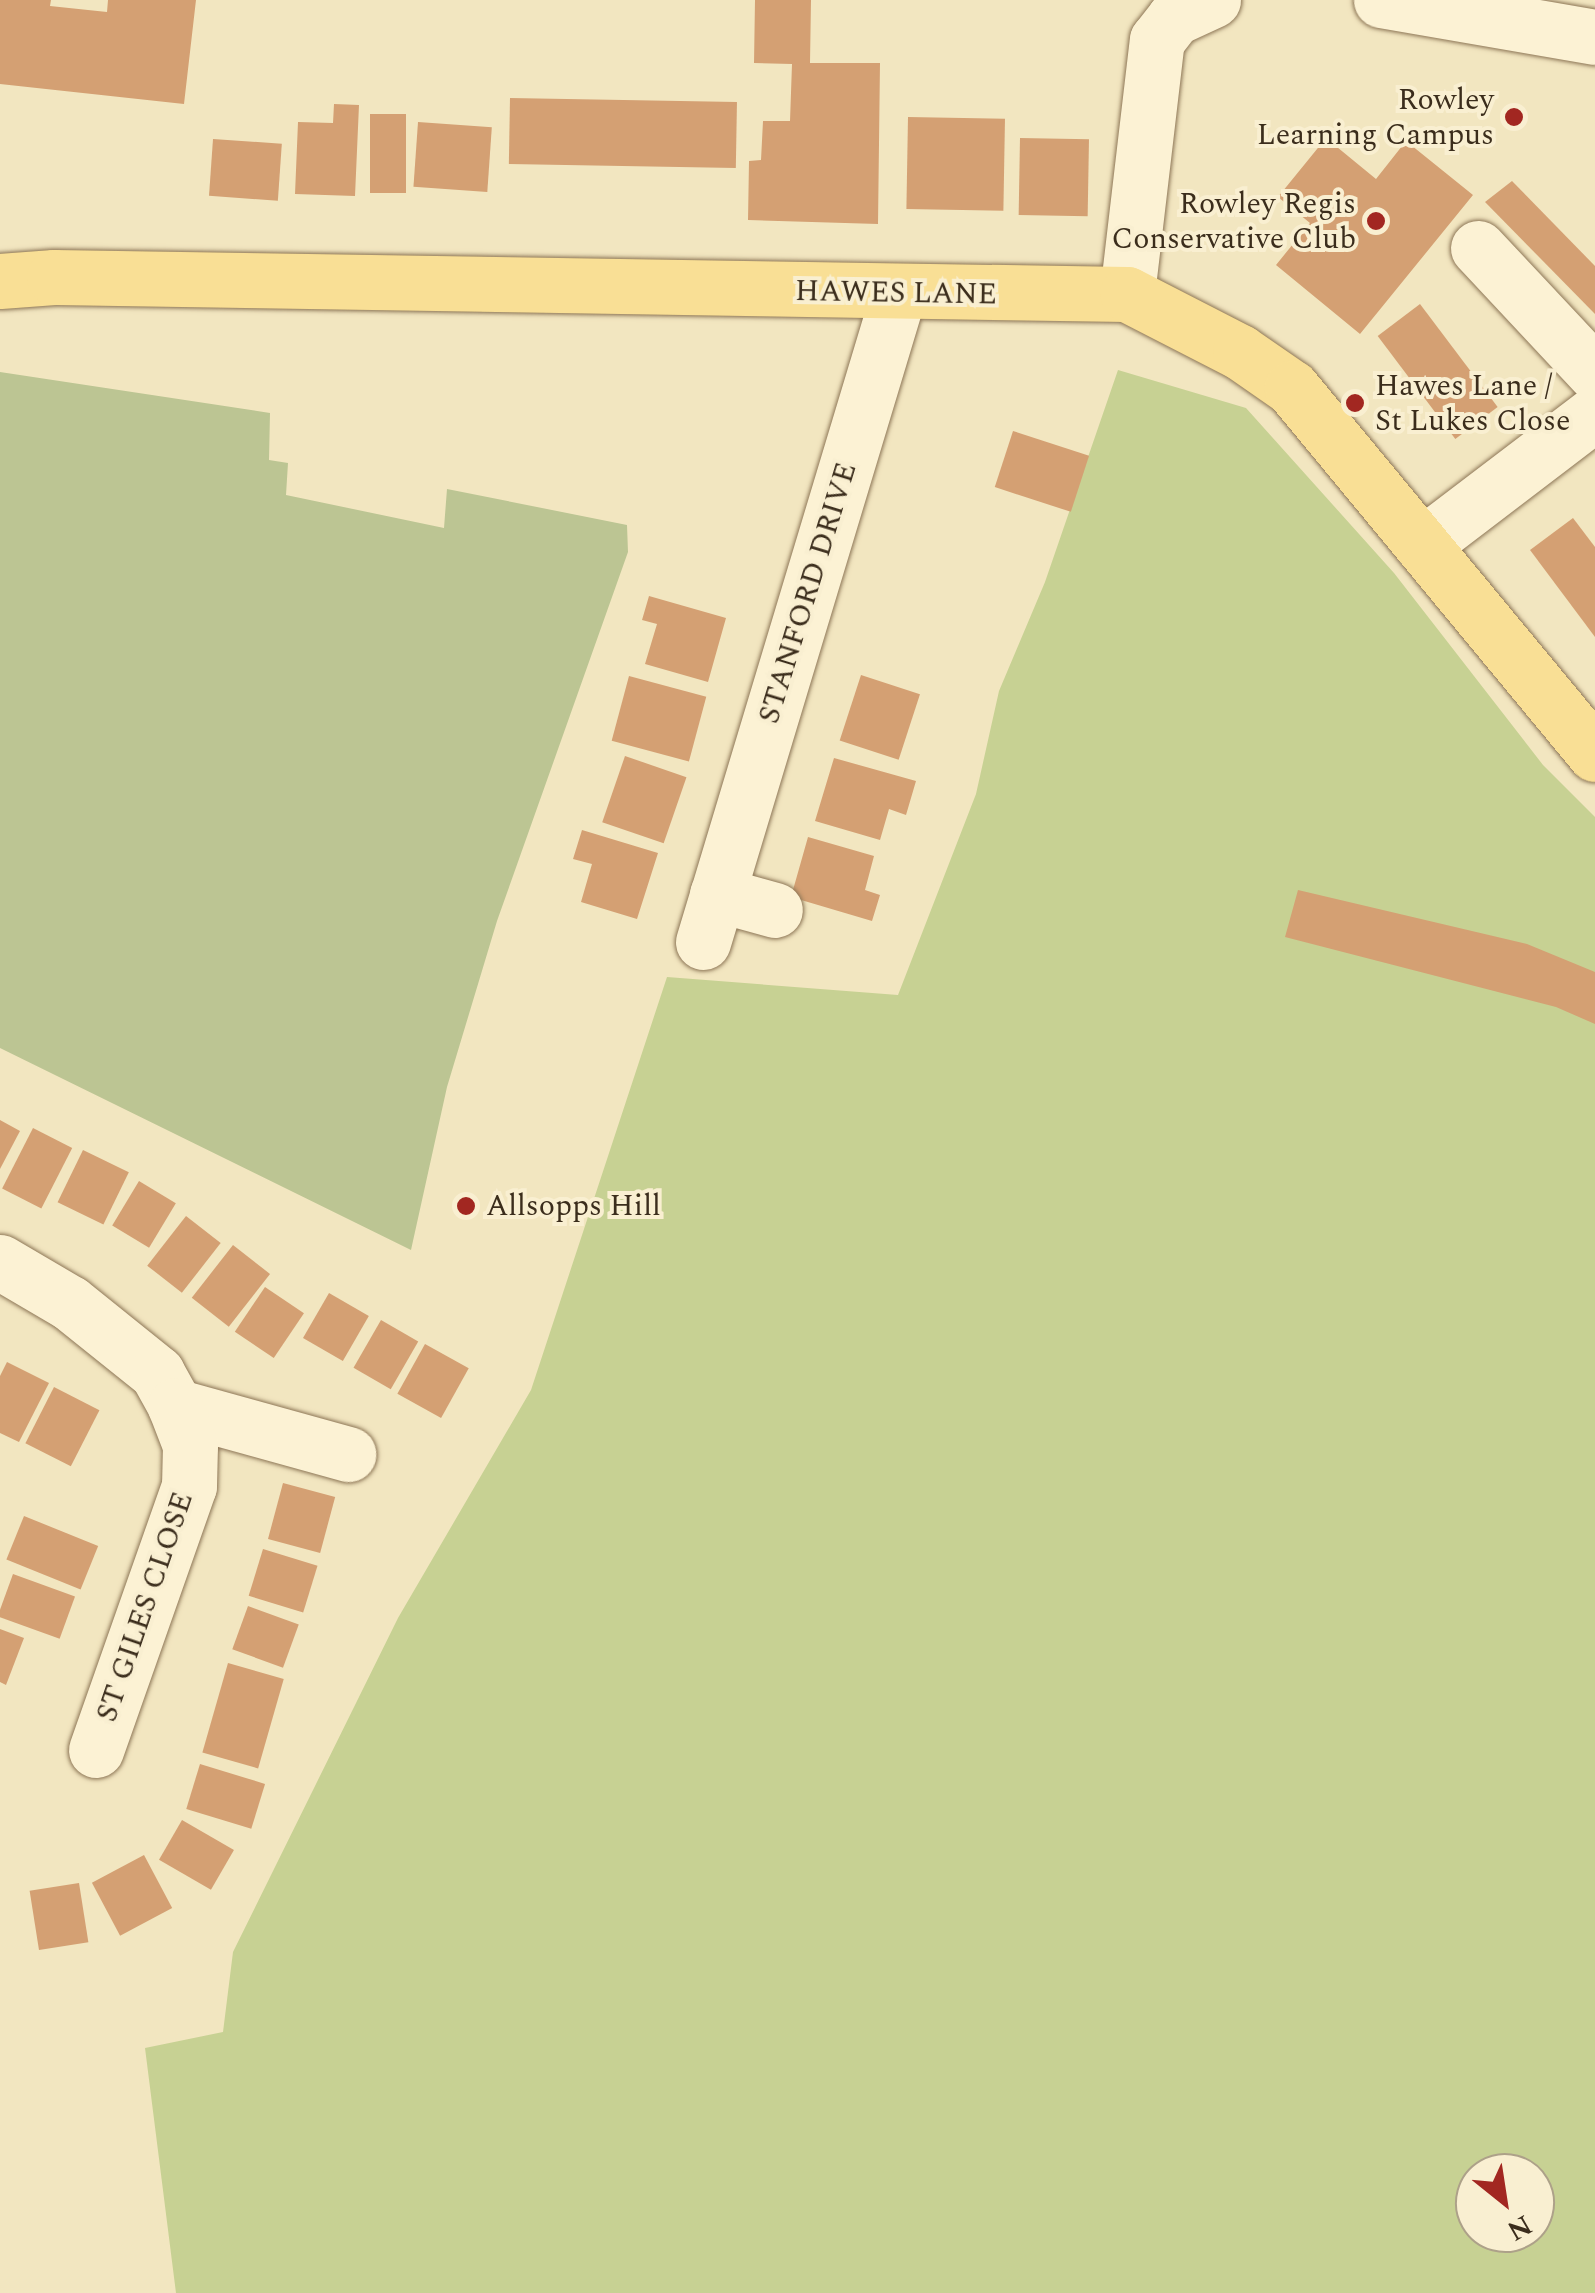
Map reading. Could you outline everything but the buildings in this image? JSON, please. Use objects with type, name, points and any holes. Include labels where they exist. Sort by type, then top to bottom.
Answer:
[{"type":"main road","name":"HAWES LANE","points":[[0,281],[54,277],[1127,294],[1240,352],[1292,388],[1595,754]]},
{"type":"street","points":[[1127,294],[1157,40],[1174,18],[1212,0]]},
{"type":"street","points":[[1381,0],[1595,37]]},
{"type":"street","points":[[1478,248],[1595,373]]},
{"type":"street","name":"STANFORD DRIVE","points":[[775,910],[710,918],[899,292]]},
{"type":"street","points":[[1422,545],[1595,413]]},
{"type":"street","name":"ST GILES CLOSE","points":[[0,1262],[70,1304],[157,1373],[190,1445],[188,1486],[96,1750]]},
{"type":"street","points":[[175,1406],[348,1454]]},
{"type":"green space","points":[[1118,370],[1246,408],[1394,573],[1543,765],[1595,817],[1595,2293],[176,2293],[145,2048],[223,2032],[233,1952],[398,1618],[531,1390],[667,977],[898,995],[976,794],[999,691],[1045,582]]},
{"type":"green space","points":[[0,372],[270,413],[269,460],[288,463],[286,495],[444,528],[447,489],[627,525],[628,552],[497,921],[447,1087],[411,1250],[0,1048]]},
{"type":"place","name":"Rowley Learning Campus","points":[[1514,117]]},
{"type":"place","name":"Rowley Regis Conservative Club","points":[[1376,221]]},
{"type":"place","name":"Hawes Lane / St Lukes Close","points":[[1355,403]]},
{"type":"place","name":"Allsopps Hill","points":[[466,1206]]}]
